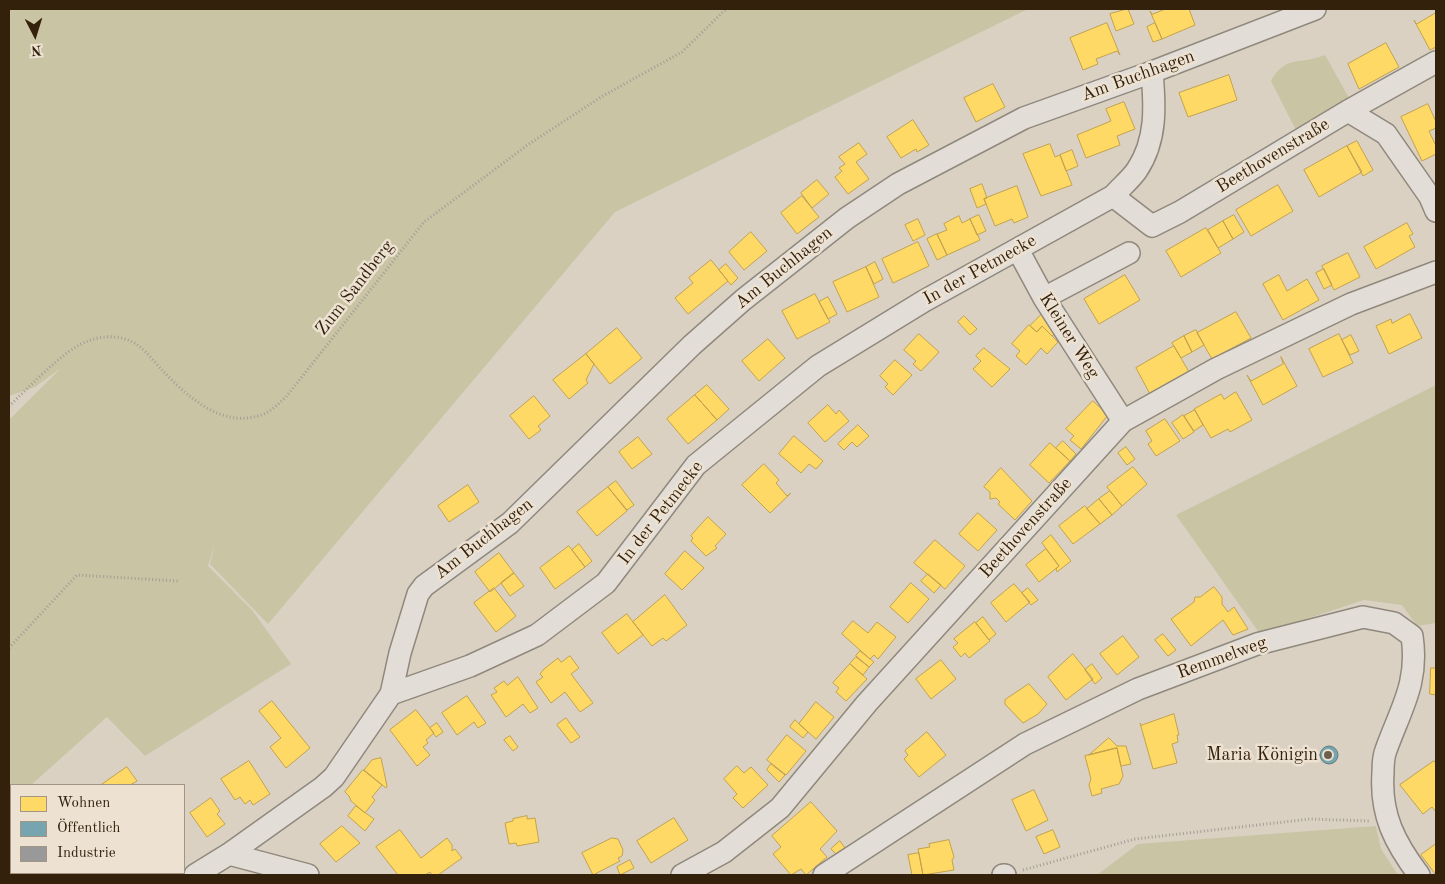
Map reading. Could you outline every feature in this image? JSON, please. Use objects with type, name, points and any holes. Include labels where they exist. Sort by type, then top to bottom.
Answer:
[{"type":"street","name":"Am Buchhagen","points":[[391,694],[413,610],[418,594],[424,586],[510,522],[692,345],[800,254],[847,218],[898,184],[1024,118],[1152,72],[1315,9]]},
{"type":"street","name":"Beethovenstraße","points":[[1113,196],[1152,226],[1180,212],[1348,111],[1436,62]]},
{"type":"street","name":"In der Petmecke","points":[[391,694],[470,666],[537,635],[606,583],[696,465],[818,366],[924,301],[1113,196],[1137,171],[1150,147],[1154,112],[1152,72]]},
{"type":"street","points":[[1348,111],[1386,134],[1430,197],[1436,211]]},
{"type":"street","name":"Kleiner Weg","points":[[1018,250],[1044,298],[1123,421]]},
{"type":"street","points":[[1044,298],[1129,253]]},
{"type":"street","name":"Beethovenstraße","points":[[682,875],[724,852],[780,808],[867,703],[1123,421],[1216,369],[1343,308],[1436,272]]},
{"type":"street","name":"Remmelweg","points":[[824,875],[1025,744],[1138,689],[1257,644],[1363,617],[1394,623],[1412,636],[1415,657],[1406,705],[1384,752],[1382,789],[1387,822],[1403,854],[1419,875]]},
{"type":"street","points":[[196,875],[305,801],[334,777],[391,694]]},
{"type":"street","points":[[229,854],[308,875]]},
{"type":"path","name":"Zum Sandberg","points":[[9,406],[73,348],[87,341],[104,337],[122,338],[136,344],[179,388],[200,404],[220,415],[239,418],[263,415],[286,397],[424,222],[529,144],[601,97],[682,52],[726,9]]},
{"type":"path","points":[[9,648],[77,575],[178,581]]},
{"type":"path","points":[[1004,875],[1135,839],[1310,819],[1387,822]]},
{"type":"shaded area","points":[[9,9],[1028,9],[615,212],[268,624],[210,564],[215,544],[208,566],[252,610],[291,664],[145,756],[107,717],[32,784],[10,784],[9,805],[9,420],[61,368],[35,387],[9,396]]},
{"type":"shaded area","points":[[1325,55],[1353,105],[1299,136],[1271,81],[1276,73],[1287,64]]},
{"type":"shaded area","points":[[1436,385],[1436,623],[1417,626],[1402,605],[1364,600],[1260,634],[1176,515]]},
{"type":"shaded area","points":[[1376,826],[1381,849],[1398,875],[1097,875],[1138,844]]},
{"type":"building: Wohnen","points":[[1128,9],[1134,24],[1116,31],[1110,14]]},
{"type":"building: Wohnen","points":[[1166,9],[1189,9],[1195,25],[1162,39],[1150,11],[1152,14]]},
{"type":"building: Wohnen","points":[[1436,13],[1436,47],[1430,50],[1416,24]]},
{"type":"building: Wohnen","points":[[1107,23],[1120,55],[1117,51],[1096,59],[1098,64],[1083,70],[1070,38]]},
{"type":"building: Wohnen","points":[[1155,23],[1162,39],[1153,42],[1147,27]]},
{"type":"building: Wohnen","points":[[1386,43],[1399,67],[1359,89],[1348,64]]},
{"type":"building: Wohnen","points":[[1229,75],[1237,100],[1188,117],[1179,93]]},
{"type":"building: Wohnen","points":[[993,84],[1005,107],[976,122],[964,98]]},
{"type":"building: Wohnen","points":[[1124,102],[1135,129],[1117,136],[1120,145],[1086,158],[1077,135],[1111,121],[1106,109]]},
{"type":"building: Wohnen","points":[[1428,104],[1436,122],[1436,128],[1429,131],[1436,146],[1436,154],[1422,161],[1401,117]]},
{"type":"building: Wohnen","points":[[913,120],[929,145],[917,152],[916,149],[901,158],[887,137]]},
{"type":"building: Wohnen","points":[[1357,141],[1373,170],[1363,176],[1347,146]]},
{"type":"building: Wohnen","points":[[859,143],[867,154],[856,162],[869,179],[848,194],[835,177],[842,171],[839,168],[845,164],[839,157]]},
{"type":"building: Wohnen","points":[[1050,144],[1055,157],[1060,155],[1072,185],[1041,196],[1023,154]]},
{"type":"building: Wohnen","points":[[1347,146],[1362,172],[1319,197],[1304,170]]},
{"type":"building: Wohnen","points":[[1072,150],[1078,166],[1066,171],[1060,155]]},
{"type":"building: Wohnen","points":[[817,180],[829,194],[812,208],[801,193]]},
{"type":"building: Wohnen","points":[[982,184],[987,198],[984,199],[986,204],[977,208],[970,189]]},
{"type":"building: Wohnen","points":[[1278,185],[1293,211],[1251,236],[1236,210]]},
{"type":"building: Wohnen","points":[[1017,186],[1028,217],[1014,223],[1012,219],[995,226],[984,199]]},
{"type":"building: Wohnen","points":[[802,196],[819,217],[797,234],[781,213]]},
{"type":"building: Wohnen","points":[[979,215],[986,231],[977,235],[970,219]]},
{"type":"building: Wohnen","points":[[1234,215],[1244,232],[1233,239],[1223,221]]},
{"type":"building: Wohnen","points":[[959,216],[962,223],[970,219],[980,240],[947,255],[937,234],[947,230],[944,224]]},
{"type":"building: Wohnen","points":[[918,219],[925,235],[913,241],[905,225]]},
{"type":"building: Wohnen","points":[[1223,221],[1233,239],[1218,248],[1208,230]]},
{"type":"building: Wohnen","points":[[1407,223],[1413,234],[1409,236],[1415,247],[1376,269],[1364,247]]},
{"type":"building: Wohnen","points":[[1206,228],[1221,253],[1181,277],[1166,251]]},
{"type":"building: Wohnen","points":[[751,232],[767,251],[744,270],[729,252]]},
{"type":"building: Wohnen","points":[[937,234],[947,255],[937,260],[927,239]]},
{"type":"building: Wohnen","points":[[918,242],[929,266],[893,283],[882,259]]},
{"type":"building: Wohnen","points":[[1348,253],[1360,277],[1334,290],[1322,266]]},
{"type":"building: Wohnen","points":[[711,260],[728,281],[688,314],[675,298],[693,283],[689,278]]},
{"type":"building: Wohnen","points":[[875,262],[883,279],[874,284],[866,267]]},
{"type":"building: Wohnen","points":[[726,264],[738,278],[731,285],[719,270]]},
{"type":"building: Wohnen","points":[[866,267],[879,297],[847,312],[833,282]]},
{"type":"building: Wohnen","points":[[1324,269],[1332,285],[1324,289],[1316,273]]},
{"type":"building: Wohnen","points":[[1125,275],[1140,300],[1099,324],[1084,299]]},
{"type":"building: Wohnen","points":[[1279,275],[1287,291],[1307,279],[1319,300],[1283,320],[1263,284]]},
{"type":"building: Wohnen","points":[[815,294],[830,322],[797,339],[782,311]]},
{"type":"building: Wohnen","points":[[828,297],[837,314],[828,319],[819,302]]},
{"type":"building: Wohnen","points":[[1236,312],[1251,338],[1212,359],[1197,333]]},
{"type":"building: Wohnen","points":[[1042,314],[1057,332],[1052,336],[1042,326],[1037,332],[1030,326]]},
{"type":"building: Wohnen","points":[[1410,314],[1422,338],[1389,354],[1376,326],[1391,319],[1392,323]]},
{"type":"building: Wohnen","points":[[964,316],[977,329],[970,335],[958,322]]},
{"type":"building: Wohnen","points":[[1029,325],[1037,332],[1042,326],[1058,342],[1047,354],[1041,348],[1026,365],[1016,356],[1020,351],[1012,344]]},
{"type":"building: Wohnen","points":[[617,328],[642,358],[610,384],[586,354]]},
{"type":"building: Wohnen","points":[[1196,330],[1204,345],[1192,352],[1184,336]]},
{"type":"building: Wohnen","points":[[919,334],[939,352],[921,371],[913,364],[916,361],[904,350]]},
{"type":"building: Wohnen","points":[[1339,334],[1353,363],[1323,377],[1309,349]]},
{"type":"building: Wohnen","points":[[1351,335],[1359,351],[1350,355],[1342,340]]},
{"type":"building: Wohnen","points":[[1184,336],[1192,352],[1181,358],[1172,343]]},
{"type":"building: Wohnen","points":[[768,339],[785,358],[759,381],[742,361]]},
{"type":"building: Wohnen","points":[[1174,346],[1189,372],[1150,394],[1136,368]]},
{"type":"building: Wohnen","points":[[984,348],[1010,369],[992,387],[973,369],[981,361],[976,356]]},
{"type":"building: Wohnen","points":[[586,354],[594,364],[586,380],[588,383],[569,399],[553,380]]},
{"type":"building: Wohnen","points":[[1281,357],[1297,386],[1263,405],[1247,375],[1251,381],[1283,364]]},
{"type":"building: Wohnen","points":[[895,360],[912,375],[893,395],[885,387],[888,384],[880,376]]},
{"type":"building: Wohnen","points":[[707,385],[729,409],[717,420],[695,395]]},
{"type":"building: Wohnen","points":[[1236,392],[1252,420],[1230,432],[1228,429],[1211,438],[1194,409],[1221,394],[1224,399]]},
{"type":"building: Wohnen","points":[[695,395],[717,420],[688,444],[667,419]]},
{"type":"building: Wohnen","points":[[534,396],[550,416],[538,426],[541,430],[529,439],[510,416]]},
{"type":"building: Wohnen","points":[[1093,401],[1108,415],[1081,449],[1070,440],[1074,436],[1066,429]]},
{"type":"building: Wohnen","points":[[828,405],[836,414],[839,410],[849,421],[825,442],[808,423]]},
{"type":"building: Wohnen","points":[[1195,410],[1203,425],[1194,431],[1184,416]]},
{"type":"building: Wohnen","points":[[1183,415],[1194,432],[1183,439],[1172,423]]},
{"type":"building: Wohnen","points":[[1165,419],[1180,441],[1156,456],[1148,444],[1152,441],[1146,431]]},
{"type":"building: Wohnen","points":[[858,425],[869,436],[857,447],[852,442],[844,450],[838,444]]},
{"type":"building: Wohnen","points":[[794,436],[823,461],[816,469],[809,464],[801,473],[779,454]]},
{"type":"building: Wohnen","points":[[638,437],[652,454],[632,469],[619,452]]},
{"type":"building: Wohnen","points":[[1063,441],[1076,454],[1070,461],[1056,448]]},
{"type":"building: Wohnen","points":[[1050,443],[1070,461],[1049,483],[1030,465]]},
{"type":"building: Wohnen","points":[[1126,447],[1135,459],[1127,465],[1118,453]]},
{"type":"building: Wohnen","points":[[764,464],[779,480],[776,483],[787,496],[791,493],[770,513],[742,485]]},
{"type":"building: Wohnen","points":[[1133,467],[1147,484],[1122,506],[1107,487]]},
{"type":"building: Wohnen","points":[[1001,468],[1032,501],[1015,520],[998,504],[1000,502],[996,498],[990,499],[990,492],[984,487]]},
{"type":"building: Wohnen","points":[[616,481],[634,505],[627,510],[608,487]]},
{"type":"building: Wohnen","points":[[468,485],[479,502],[449,522],[438,506]]},
{"type":"building: Wohnen","points":[[608,487],[627,511],[597,536],[577,512]]},
{"type":"building: Wohnen","points":[[1110,491],[1122,506],[1112,515],[1099,499]]},
{"type":"building: Wohnen","points":[[1099,499],[1112,515],[1100,524],[1087,509]]},
{"type":"building: Wohnen","points":[[1085,506],[1100,524],[1073,544],[1059,526]]},
{"type":"building: Wohnen","points":[[978,513],[997,530],[978,551],[959,534]]},
{"type":"building: Wohnen","points":[[708,517],[726,534],[715,546],[717,548],[706,556],[691,541],[693,538],[691,536]]},
{"type":"building: Wohnen","points":[[1051,535],[1071,561],[1057,572],[1056,569],[1059,566],[1042,543]]},
{"type":"building: Wohnen","points":[[935,540],[965,566],[945,589],[914,563]]},
{"type":"building: Wohnen","points":[[579,544],[592,561],[585,567],[572,550]]},
{"type":"building: Wohnen","points":[[569,546],[585,567],[555,589],[540,568]]},
{"type":"building: Wohnen","points":[[1046,549],[1059,566],[1039,582],[1026,565]]},
{"type":"building: Wohnen","points":[[685,551],[704,568],[682,590],[665,574]]},
{"type":"building: Wohnen","points":[[499,553],[514,573],[490,592],[475,572]]},
{"type":"building: Wohnen","points":[[514,573],[524,586],[510,596],[501,583]]},
{"type":"building: Wohnen","points":[[928,574],[941,585],[934,593],[921,581]]},
{"type":"building: Wohnen","points":[[911,583],[929,599],[908,623],[890,607]]},
{"type":"building: Wohnen","points":[[1014,584],[1030,602],[1006,622],[991,603]]},
{"type":"building: Wohnen","points":[[1214,587],[1222,597],[1222,604],[1228,612],[1234,607],[1248,629],[1233,635],[1223,620],[1191,646],[1171,619],[1194,602],[1195,597],[1200,597]]},
{"type":"building: Wohnen","points":[[494,588],[516,616],[496,632],[474,603]]},
{"type":"building: Wohnen","points":[[1028,588],[1038,600],[1031,605],[1022,593]]},
{"type":"building: Wohnen","points":[[665,595],[687,625],[666,641],[663,638],[652,646],[633,622]]},
{"type":"building: Wohnen","points":[[627,614],[643,635],[618,654],[602,633]]},
{"type":"building: Wohnen","points":[[983,617],[996,634],[989,640],[976,623]]},
{"type":"building: Wohnen","points":[[853,621],[868,633],[877,622],[896,637],[878,659],[874,655],[870,659],[842,634]]},
{"type":"building: Wohnen","points":[[975,622],[990,641],[969,658],[965,653],[961,657],[953,647],[958,643],[954,639]]},
{"type":"building: Wohnen","points":[[1163,634],[1176,650],[1168,656],[1155,640]]},
{"type":"building: Wohnen","points":[[1123,636],[1139,657],[1117,675],[1100,654]]},
{"type":"building: Wohnen","points":[[860,651],[874,662],[869,667],[856,656]]},
{"type":"building: Wohnen","points":[[1073,654],[1093,679],[1066,700],[1048,677]]},
{"type":"building: Wohnen","points":[[570,656],[579,668],[571,674],[593,703],[580,712],[565,692],[551,703],[536,682],[543,677],[540,674],[544,669],[558,658],[561,662]]},
{"type":"building: Wohnen","points":[[856,657],[869,667],[863,675],[850,664]]},
{"type":"building: Wohnen","points":[[941,660],[956,679],[931,699],[916,679]]},
{"type":"building: Wohnen","points":[[850,664],[867,679],[846,701],[836,692],[839,688],[833,683]]},
{"type":"building: Wohnen","points":[[1092,664],[1102,678],[1095,684],[1085,670]]},
{"type":"building: Wohnen","points":[[1431,668],[1436,668],[1436,695],[1430,694]]},
{"type":"building: Wohnen","points":[[518,677],[538,708],[530,713],[523,704],[506,717],[491,695],[497,692],[494,688],[504,681],[507,685]]},
{"type":"building: Wohnen","points":[[1029,684],[1047,704],[1038,714],[1023,723],[1005,704],[1005,700]]},
{"type":"building: Wohnen","points":[[467,696],[486,723],[478,728],[474,722],[457,735],[442,713]]},
{"type":"building: Wohnen","points":[[272,701],[310,748],[286,768],[270,747],[281,738],[259,711]]},
{"type":"building: Wohnen","points":[[816,702],[834,717],[816,739],[799,724]]},
{"type":"building: Wohnen","points":[[416,710],[434,733],[426,740],[428,743],[423,747],[430,755],[417,766],[390,730]]},
{"type":"building: Wohnen","points":[[1174,714],[1179,735],[1177,735],[1178,742],[1172,744],[1177,763],[1153,769],[1140,723],[1141,725]]},
{"type":"building: Wohnen","points":[[566,718],[580,737],[571,743],[557,725]]},
{"type":"building: Wohnen","points":[[795,720],[808,732],[803,738],[790,727]]},
{"type":"building: Wohnen","points":[[437,723],[443,732],[436,737],[430,728]]},
{"type":"building: Wohnen","points":[[927,732],[946,755],[919,777],[904,759],[908,755],[905,751]]},
{"type":"building: Wohnen","points":[[787,735],[806,751],[786,775],[767,760]]},
{"type":"building: Wohnen","points":[[510,736],[518,747],[513,751],[504,740]]},
{"type":"building: Wohnen","points":[[1109,738],[1117,746],[1126,746],[1131,764],[1121,766],[1117,748],[1089,755]]},
{"type":"building: Wohnen","points":[[1117,748],[1123,776],[1119,784],[1101,789],[1102,793],[1092,796],[1089,785],[1091,779],[1085,756]]},
{"type":"building: Wohnen","points":[[381,758],[386,788],[364,770],[372,760]]},
{"type":"building: Wohnen","points":[[249,761],[270,794],[253,805],[250,800],[245,804],[240,797],[235,800],[221,779]]},
{"type":"building: Wohnen","points":[[1434,761],[1436,764],[1436,812],[1432,807],[1423,814],[1400,785]]},
{"type":"building: Wohnen","points":[[771,764],[785,775],[779,782],[767,770]]},
{"type":"building: Wohnen","points":[[737,766],[744,773],[751,767],[768,785],[743,808],[733,798],[737,794],[724,779]]},
{"type":"building: Wohnen","points":[[127,767],[137,781],[132,784],[102,784]]},
{"type":"building: Wohnen","points":[[363,770],[382,785],[372,797],[375,800],[365,813],[351,801],[345,792]]},
{"type":"building: Wohnen","points":[[1034,790],[1048,820],[1026,831],[1012,800]]},
{"type":"building: Wohnen","points":[[211,798],[220,811],[217,814],[225,824],[207,837],[190,813]]},
{"type":"building: Wohnen","points":[[811,802],[837,831],[820,849],[827,857],[806,875],[801,869],[791,875],[773,854],[781,847],[772,836]]},
{"type":"building: Wohnen","points":[[356,806],[374,819],[365,831],[348,816]]},
{"type":"building: Wohnen","points":[[527,816],[527,819],[535,818],[539,842],[517,846],[516,843],[509,844],[505,823]]},
{"type":"building: Wohnen","points":[[674,818],[688,840],[651,863],[637,841]]},
{"type":"building: Wohnen","points":[[342,826],[360,843],[336,862],[320,844]]},
{"type":"building: Wohnen","points":[[400,830],[421,858],[447,838],[452,845],[452,851],[455,849],[462,858],[438,875],[432,875],[430,872],[425,875],[398,875],[376,847]]},
{"type":"building: Wohnen","points":[[1053,830],[1060,847],[1044,854],[1036,837]]},
{"type":"building: Wohnen","points":[[612,838],[618,839],[623,850],[622,856],[618,858],[620,861],[593,875],[582,853]]},
{"type":"building: Wohnen","points":[[949,840],[954,857],[952,860],[954,870],[923,875],[918,849],[930,847],[929,844]]},
{"type":"building: Wohnen","points":[[840,841],[845,848],[837,855],[831,849]]},
{"type":"building: Wohnen","points":[[1436,844],[1436,875],[1421,855]]},
{"type":"building: Wohnen","points":[[919,853],[923,875],[912,875],[908,855]]},
{"type":"building: Wohnen","points":[[630,860],[634,868],[620,875],[617,867]]},
{"type":"building: Öffentlich","name":"Maria Königin","points":[[1329,746],[1335,749],[1338,755],[1335,761],[1329,764],[1323,761],[1320,755],[1323,749]]},
{"type":"building: Industrie","points":[[123,874],[143,874],[141,875]]},
{"type":"place","name":"Maria Königin","points":[[1328,755]]}]
